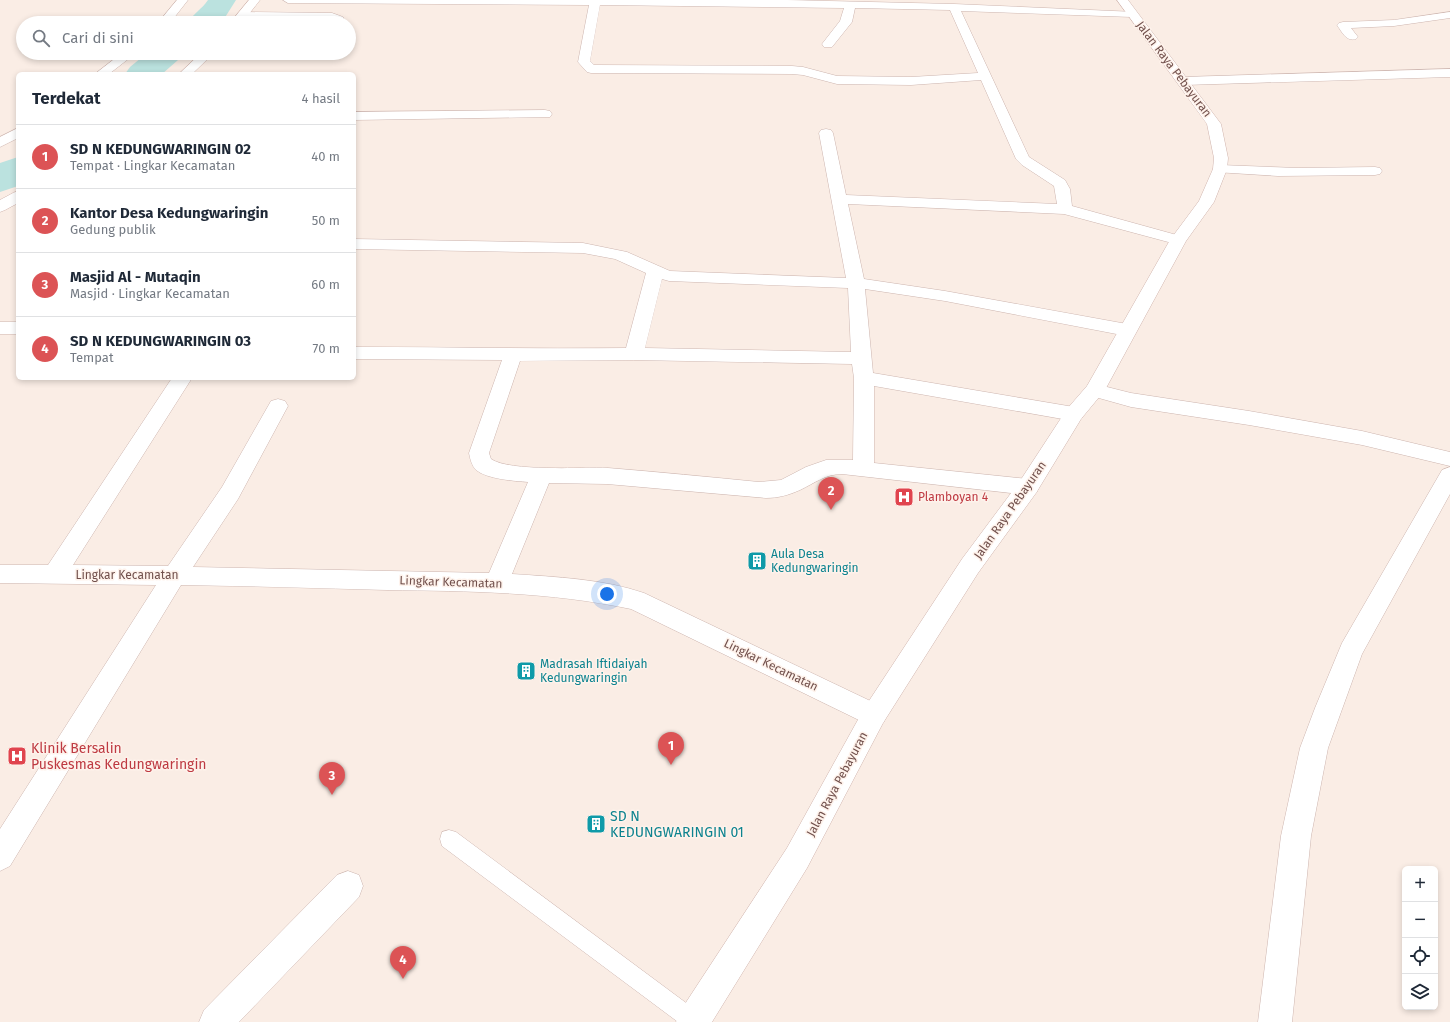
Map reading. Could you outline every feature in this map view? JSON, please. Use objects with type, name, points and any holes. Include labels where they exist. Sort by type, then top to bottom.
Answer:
[{"type":"street","points":[[170,16],[183,0]]},
{"type":"street","points":[[242,16],[255,0]]},
{"type":"street","points":[[288,0],[816,2],[850,5],[874,3],[954,7],[1127,7]]},
{"type":"street","points":[[596,2],[584,62],[591,69],[792,70],[804,71],[837,80],[881,81],[915,81],[986,76]]},
{"type":"street","points":[[828,44],[846,22],[850,5]]},
{"type":"street","points":[[954,7],[1023,159],[1028,165],[1058,181],[1062,186],[1065,209]]},
{"type":"street","name":"Jalan Raya Pebayuran","points":[[693,1022],[797,858],[874,716],[970,566],[1028,487],[1074,414],[1095,390],[1178,240],[1206,202],[1220,169],[1222,158],[1214,124],[1184,81],[1127,7]]},
{"type":"street","points":[[1352,37],[1343,25],[1394,23],[1450,15]]},
{"type":"street","points":[[104,72],[120,60]]},
{"type":"street","points":[[187,72],[200,60]]},
{"type":"street","points":[[1184,81],[1450,73]]},
{"type":"street","points":[[356,116],[546,114]]},
{"type":"street","points":[[0,143],[16,133]]},
{"type":"street","points":[[826,133],[856,283],[860,358],[864,378],[863,468]]},
{"type":"street","points":[[1220,169],[1265,172],[1375,171]]},
{"type":"street","points":[[0,207],[16,197]]},
{"type":"street","points":[[838,199],[1065,209],[1178,240]]},
{"type":"street","points":[[356,244],[583,248],[606,251],[624,257],[655,272],[669,276],[856,283],[945,296],[1127,330]]},
{"type":"street","points":[[634,354],[655,272]]},
{"type":"street","points":[[0,328],[16,328]]},
{"type":"street","points":[[356,353],[484,353],[513,355],[634,354],[860,358]]},
{"type":"street","points":[[513,355],[478,453],[480,460],[486,466],[514,474],[607,476],[758,490],[774,490],[787,487],[812,474],[831,467],[863,468],[872,471],[1028,487]]},
{"type":"street","points":[[864,378],[1074,414]]},
{"type":"street","points":[[55,574],[181,380]]},
{"type":"street","points":[[1095,390],[1131,400],[1250,418],[1362,438],[1450,459]]},
{"type":"street","points":[[0,856],[175,575],[230,493],[278,406]]},
{"type":"street","points":[[497,583],[542,475]]},
{"type":"street","points":[[1275,1022],[1296,836],[1314,748],[1351,651],[1450,475]]},
{"type":"street","name":"Lingkar Kecamatan","points":[[0,574],[175,575],[497,583],[604,592],[636,600],[874,716]]},
{"type":"street","points":[[216,1022],[348,886]]},
{"type":"lane","points":[[449,839],[693,1022]]},
{"type":"waterway","points":[[210,16],[222,0]]},
{"type":"waterway","points":[[144,72],[159,60]]},
{"type":"waterway","points":[[0,180],[16,170]]},
{"type":"place","name":"Plamboyan 4","points":[[904,497]]},
{"type":"place","name":"Kantor Desa Kedungwaringin","points":[[831,510]]},
{"type":"place","name":"Aula Desa Kedungwaringin","points":[[757,561]]},
{"type":"place","name":"Madrasah Iftidaiyah Kedungwaringin","points":[[526,671]]},
{"type":"place","name":"Klinik Bersalin Puskesmas Kedungwaringin","points":[[17,756]]},
{"type":"place","name":"SD N KEDUNGWARINGIN 02","points":[[671,765]]},
{"type":"place","name":"Masjid Al - Mutaqin","points":[[332,795]]},
{"type":"place","name":"SD N KEDUNGWARINGIN 01","points":[[596,824]]},
{"type":"place","name":"SD N KEDUNGWARINGIN 03","points":[[403,979]]}]
